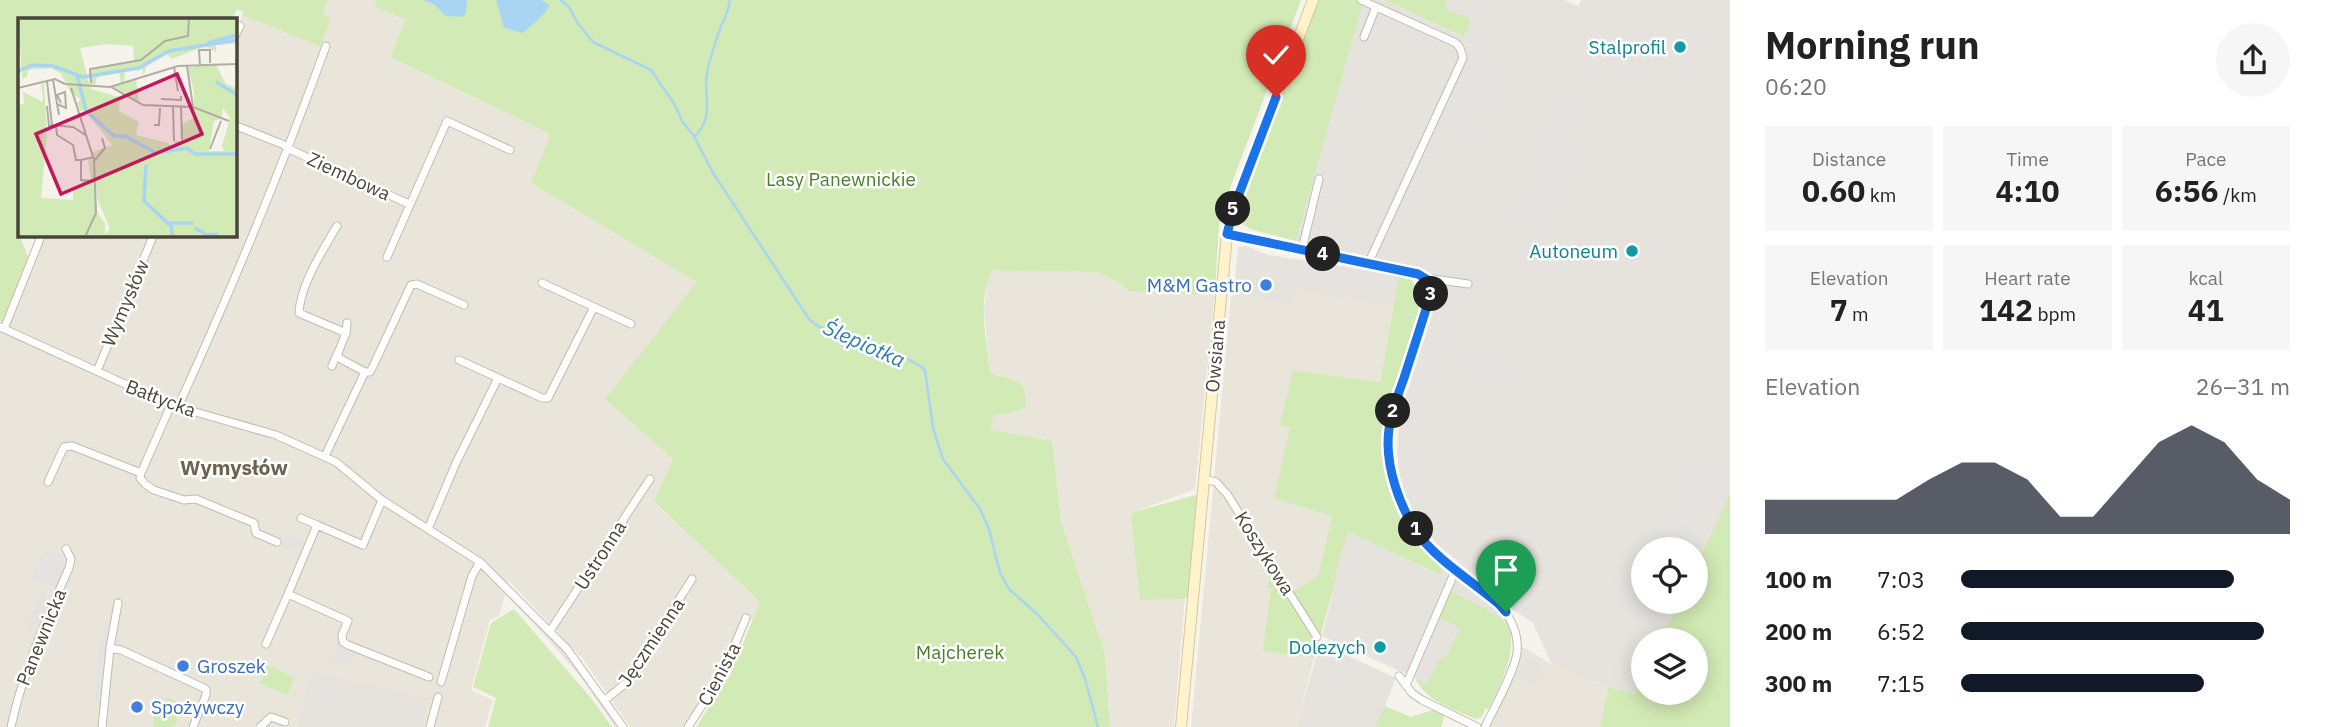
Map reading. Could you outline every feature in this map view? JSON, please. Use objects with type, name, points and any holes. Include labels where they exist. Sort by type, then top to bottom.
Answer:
[{"type":"street","name":"Owsiana","points":[[1181,727],[1227,234],[1238,195],[1313,0]]},
{"type":"street","points":[[1362,0],[1456,43],[1463,58],[1368,264]]},
{"type":"street","points":[[1364,37],[1376,7]]},
{"type":"street","points":[[236,34],[240,26]]},
{"type":"street","points":[[277,542],[256,533],[254,523],[196,499],[184,500],[154,489],[145,485],[140,478],[228,295],[289,149],[326,46]]},
{"type":"street","name":"Ziembowa","points":[[387,257],[447,121],[510,150]]},
{"type":"street","points":[[236,126],[289,149]]},
{"type":"street","name":"Ziembowa","points":[[289,149],[410,204]]},
{"type":"street","points":[[1302,249],[1319,179]]},
{"type":"street","points":[[337,226],[320,254],[299,301],[299,313],[346,333]]},
{"type":"street","points":[[1227,234],[1368,264],[1428,280],[1468,284]]},
{"type":"street","points":[[2,328],[41,236]]},
{"type":"street","name":"Wymysłów","points":[[96,371],[153,236]]},
{"type":"street","points":[[1428,280],[1430,296],[1394,409],[1389,430],[1389,454],[1393,476],[1410,521],[1432,549],[1499,604],[1512,625],[1517,650],[1514,665],[1485,727]]},
{"type":"street","points":[[542,283],[631,324]]},
{"type":"street","points":[[338,353],[339,358],[370,372],[411,285],[417,284],[464,305]]},
{"type":"street","points":[[459,360],[542,398],[548,398],[594,307]]},
{"type":"street","points":[[332,366],[346,333],[347,323]]},
{"type":"street","name":"Bałtycka","points":[[2,328],[175,406],[276,435],[326,456],[382,500],[480,562],[550,631],[579,664],[623,727]]},
{"type":"street","points":[[326,456],[365,372]]},
{"type":"street","points":[[428,529],[456,463],[498,378]]},
{"type":"street","points":[[48,482],[65,447],[72,446],[141,473]]},
{"type":"street","name":"Ustronna","points":[[550,631],[650,479]]},
{"type":"street","name":"Koszykowa","points":[[1204,479],[1216,482],[1227,494],[1317,637]]},
{"type":"street","points":[[301,519],[363,545],[382,500]]},
{"type":"street","points":[[266,644],[317,525]]},
{"type":"street","name":"Panewnicka","points":[[11,727],[19,692],[34,648],[71,559],[66,549]]},
{"type":"street","points":[[441,682],[472,576],[480,562]]},
{"type":"street","points":[[1406,685],[1456,569]]},
{"type":"street","name":"Jęczmienna","points":[[605,700],[626,683],[692,579]]},
{"type":"street","points":[[288,594],[348,621],[342,635],[343,642],[348,645],[429,677]]},
{"type":"street","points":[[102,727],[110,648],[118,603]]},
{"type":"street","name":"Cienista","points":[[688,727],[723,673],[746,618]]},
{"type":"street","points":[[110,648],[121,650],[206,689],[193,727]]},
{"type":"street","points":[[1399,676],[1412,693],[1422,700],[1477,727]]},
{"type":"street","points":[[430,727],[438,697]]},
{"type":"street","points":[[260,727],[271,717],[285,722]]},
{"type":"shaded area","points":[[328,0],[376,0],[374,7],[406,20],[391,58],[550,134],[531,183],[698,282],[605,399],[673,459],[654,503],[760,602],[753,620],[747,618],[723,673],[688,727],[630,727],[583,659],[509,581],[499,616],[490,620],[471,690],[493,700],[485,727],[422,727],[430,699],[313,670],[296,727],[0,727],[0,327],[3,329],[42,236],[236,236],[236,32],[242,15],[321,47],[323,14]]},
{"type":"shaded area","points":[[1364,0],[1384,0],[1463,37],[1445,8],[1448,0],[1564,0],[1578,6],[1581,0],[1730,0],[1730,493],[1708,540],[1708,537],[1631,537],[1631,614],[1673,614],[1667,628],[1631,628],[1631,693],[1552,665],[1533,623],[1511,608],[1437,544],[1420,523],[1406,496],[1397,452],[1400,414],[1441,288],[1426,270],[1296,241]]},
{"type":"shaded area","points":[[1473,58],[1514,77],[1505,97],[1495,93],[1476,134],[1473,132],[1469,140],[1442,126]]},
{"type":"shaded area","points":[[1499,96],[1504,99],[1479,154],[1468,149],[1462,162],[1455,159],[1463,141],[1469,144],[1479,140]]},
{"type":"shaded area","points":[[1558,106],[1588,119],[1541,224],[1512,211]]},
{"type":"shaded area","points":[[1432,137],[1436,139],[1391,236],[1387,232]]},
{"type":"shaded area","points":[[1246,246],[1268,255],[1399,275],[1393,307],[1295,290],[1292,305],[1234,294],[1238,247]]},
{"type":"shaded area","points":[[993,269],[1098,272],[1119,282],[1129,291],[1200,295],[1215,291],[1195,489],[1134,512],[1131,517],[1185,597],[1174,727],[1110,727],[1105,654],[1061,521],[1052,441],[991,430],[994,415],[1009,413],[1000,376],[990,374],[984,311],[987,281]]},
{"type":"shaded area","points":[[1295,290],[1393,307],[1380,382],[1294,370],[1281,424],[1290,428],[1332,515],[1318,575],[1293,593],[1271,567],[1267,587],[1271,588],[1262,651],[1314,658],[1296,727],[1191,727],[1231,296],[1234,294],[1292,305]]},
{"type":"shaded area","points":[[1427,334],[1456,354],[1500,374],[1497,380],[1454,360],[1425,340]]},
{"type":"shaded area","points":[[1692,464],[1727,480],[1701,537],[1643,537],[1647,528],[1658,533],[1663,523],[1688,533],[1692,522],[1670,512]]},
{"type":"shaded area","points":[[1348,532],[1439,575],[1443,568],[1501,614],[1509,634],[1510,654],[1506,670],[1489,708],[1485,709],[1482,717],[1476,719],[1438,688],[1322,636]]},
{"type":"shaded area","points":[[287,534],[304,542],[299,555],[281,546]]},
{"type":"shaded area","points":[[45,547],[65,558],[63,564],[66,566],[57,588],[32,578]]},
{"type":"shaded area","points":[[1631,562],[1631,609],[1613,601]]},
{"type":"shaded area","points":[[502,586],[553,638],[586,678],[619,727],[615,727],[583,680],[550,641],[502,591]]},
{"type":"shaded area","points":[[41,591],[46,593],[44,599],[51,601],[38,633],[33,630],[41,610],[31,633],[27,624]]},
{"type":"shaded area","points":[[1641,614],[1665,614],[1661,623]]},
{"type":"shaded area","points":[[106,619],[111,624],[101,703],[94,702],[99,651]]},
{"type":"shaded area","points":[[336,643],[357,652],[348,667],[331,660]]},
{"type":"shaded area","points":[[1320,643],[1396,678],[1385,706],[1411,717],[1433,710],[1444,716],[1441,727],[1296,727]]},
{"type":"shaded area","points":[[1521,648],[1552,665],[1608,687],[1600,727],[1488,727],[1519,660]]},
{"type":"shaded area","points":[[1526,657],[1544,666],[1534,686],[1516,677]]},
{"type":"shaded area","points":[[312,670],[430,698],[422,727],[296,727]]},
{"type":"green space","points":[[0,0],[328,0],[323,14],[330,18],[321,47],[242,15],[244,12],[237,9],[232,18],[18,18],[18,236],[28,257],[9,313],[3,322],[0,321]]},
{"type":"green space","name":"Lasy Panewnickie","points":[[376,0],[1301,0],[1231,185],[1219,225],[1215,291],[1200,295],[1129,291],[1119,282],[1097,272],[993,269],[988,281],[984,320],[990,373],[1017,382],[1026,398],[1025,408],[994,415],[991,430],[1052,441],[1061,521],[1105,654],[1110,727],[696,727],[730,675],[760,602],[654,502],[673,459],[605,399],[697,282],[531,183],[550,134],[390,57],[406,20],[374,7]]},
{"type":"green space","points":[[1318,0],[1364,0],[1296,241],[1250,229],[1243,224],[1239,215]]},
{"type":"green space","points":[[1384,0],[1448,0],[1445,8],[1471,19],[1464,37]]},
{"type":"green space","points":[[1399,275],[1408,275],[1424,299],[1384,427],[1385,460],[1392,492],[1408,528],[1443,568],[1440,575],[1348,532],[1314,658],[1262,651],[1271,589],[1267,587],[1271,566],[1293,592],[1318,575],[1332,516],[1274,498],[1290,428],[1280,425],[1293,370],[1380,382]]},
{"type":"green space","points":[[1730,493],[1730,727],[1600,727],[1608,687],[1631,693],[1631,705],[1708,705],[1708,628],[1667,628],[1673,614],[1708,614],[1708,540]]},
{"type":"green space","points":[[1195,495],[1198,497],[1189,598],[1140,600],[1131,517],[1134,512]]},
{"type":"green space","points":[[1451,591],[1503,620],[1509,629],[1511,640],[1508,664],[1489,708],[1485,709],[1482,717],[1476,719],[1433,698],[1415,678],[1428,683],[1438,661],[1448,654],[1460,628],[1439,618]]},
{"type":"green space","points":[[514,609],[591,698],[612,727],[488,727],[496,698],[473,687],[491,623]]},
{"type":"green space","points":[[268,665],[295,678],[287,695],[260,683]]},
{"type":"green space","points":[[167,697],[176,701],[170,713],[177,717],[177,723],[172,727],[153,727],[155,706],[161,709]]},
{"type":"green space","points":[[1384,706],[1411,717],[1433,710],[1444,716],[1441,727],[1376,727]]},
{"type":"water","points":[[423,0],[467,0],[466,13],[462,17],[446,16],[435,5]]},
{"type":"water","points":[[496,0],[541,0],[550,5],[523,33],[504,28]]},
{"type":"waterway","name":"Ślepiotka","points":[[561,0],[569,7],[593,42],[651,70],[694,136],[713,173],[809,319],[823,328],[900,355],[925,370],[933,428],[943,459],[980,509],[989,529],[1000,573],[1009,589],[1038,615],[1076,657],[1098,727]]},
{"type":"waterway","points":[[695,136],[707,114],[707,73],[730,0]]},
{"type":"place","name":"Stalprofil","points":[[1680,47]]},
{"type":"place","name":"Autoneum","points":[[1632,251]]},
{"type":"place","name":"M&M Gastro","points":[[1266,285]]},
{"type":"place","name":"Dolezych","points":[[1380,647]]},
{"type":"place","name":"Groszek","points":[[183,666]]},
{"type":"place","name":"Spożywczy","points":[[137,707]]},
{"type":"district","name":"Wymysłów","points":[[234,468]]},
{"type":"route","points":[[1276,97],[1234,207],[1227,234],[1418,274],[1431,282],[1432,290],[1389,430],[1393,476],[1410,521],[1422,538],[1506,612]]},
{"type":"park label","name":"Majcherek","points":[[960,652]]}]
